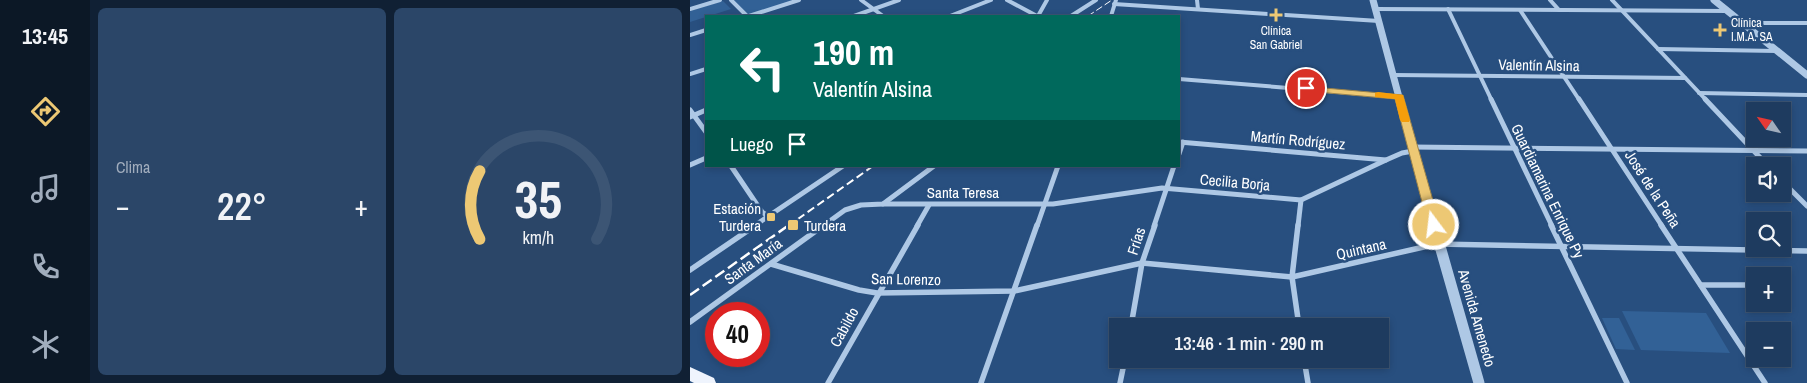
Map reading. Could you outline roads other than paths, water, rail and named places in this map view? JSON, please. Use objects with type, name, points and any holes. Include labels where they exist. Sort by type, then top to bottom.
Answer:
[{"type":"main road","points":[[690,374],[709,383]]},
{"type":"street","points":[[690,9],[720,0]]},
{"type":"street","points":[[732,0],[747,15]]},
{"type":"street","points":[[751,15],[799,0]]},
{"type":"street","points":[[861,0],[882,15]]},
{"type":"street","points":[[857,15],[899,0]]},
{"type":"street","points":[[953,15],[991,0]]},
{"type":"street","points":[[1007,0],[1036,15]]},
{"type":"street","points":[[1039,15],[1047,0]]},
{"type":"street","points":[[1073,15],[1096,0]]},
{"type":"street","points":[[1197,0],[1198,9]]},
{"type":"street","name":"Avenida Amenedo","points":[[1373,0],[1413,149],[1480,383]]},
{"type":"street","points":[[1550,0],[1559,10]]},
{"type":"street","points":[[1612,0],[1760,157]]},
{"type":"street","points":[[1714,0],[1807,75]]},
{"type":"street","points":[[1111,15],[1115,2],[1378,21]]},
{"type":"street","points":[[1376,9],[1728,11]]},
{"type":"street","name":"Guardiamarina Enrique Py","points":[[1448,9],[1513,149],[1627,383]]},
{"type":"street","name":"José de la Peña","points":[[1520,10],[1765,383]]},
{"type":"street","points":[[1743,23],[1807,23]]},
{"type":"street","points":[[690,35],[705,30]]},
{"type":"street","points":[[1657,49],[1777,51]]},
{"type":"street","points":[[690,74],[705,69]]},
{"type":"street","name":"Valentín Alsina","points":[[1393,75],[1685,78]]},
{"type":"street","points":[[1180,78],[1399,97]]},
{"type":"street","points":[[1699,94],[1807,95]]},
{"type":"street","points":[[690,110],[692,116],[705,131]]},
{"type":"street","points":[[692,116],[705,110]]},
{"type":"street","name":"Martín Rodríguez","points":[[1181,142],[1386,160],[1413,149],[1753,150],[1807,152]]},
{"type":"street","points":[[690,165],[705,158]]},
{"type":"street","points":[[1298,318],[1292,277],[1301,200],[1386,160]]},
{"type":"street","points":[[732,167],[762,212],[768,216]]},
{"type":"street","points":[[690,270],[842,167]]},
{"type":"street","points":[[883,204],[933,167]]},
{"type":"street","points":[[981,383],[1058,167]]},
{"type":"street","name":"Frías","points":[[1132,318],[1142,263],[1174,167]]},
{"type":"street","name":"Cecilia Borja","points":[[1044,204],[1167,188],[1301,200]]},
{"type":"street","points":[[1791,190],[1807,206]]},
{"type":"street","name":"Santa Teresa","points":[[883,204],[1044,204]]},
{"type":"street","name":"Santa María","points":[[690,322],[850,208],[862,205],[883,204]]},
{"type":"street","name":"Cabildo","points":[[828,383],[877,293],[929,205]]},
{"type":"street","name":"Quintana","points":[[1014,291],[1142,263],[1292,277],[1440,244],[1807,251]]},
{"type":"street","name":"San Lorenzo","points":[[771,264],[859,290],[877,293],[1014,291]]},
{"type":"street","points":[[1701,285],[1746,285]]},
{"type":"street","points":[[1120,383],[1123,368]]},
{"type":"street","points":[[1306,368],[1308,383]]},
{"type":"railway","points":[[1090,15],[1112,0]]},
{"type":"railway","points":[[788,226],[872,167]]},
{"type":"railway","points":[[690,295],[789,225]]},
{"type":"place","name":"Clínica San Gabriel","points":[[1276,15]]},
{"type":"place","name":"Clínica I.M.A. SA","points":[[1720,30]]},
{"type":"place","name":"Estación Turdera","points":[[771,217]]},
{"type":"place","name":"Turdera","points":[[793,225]]}]
